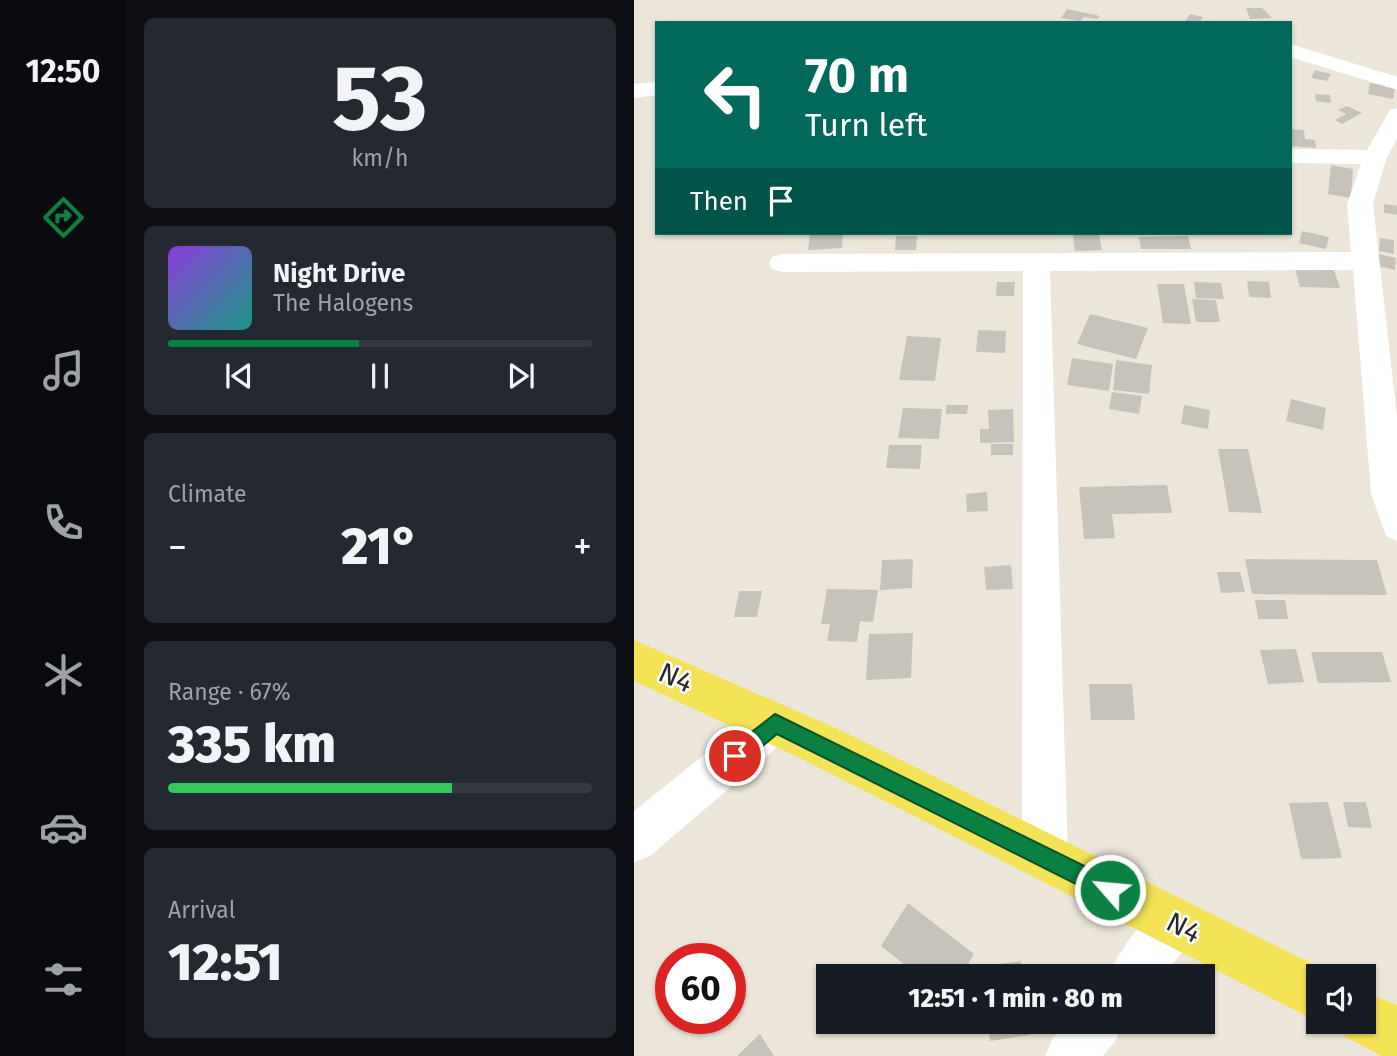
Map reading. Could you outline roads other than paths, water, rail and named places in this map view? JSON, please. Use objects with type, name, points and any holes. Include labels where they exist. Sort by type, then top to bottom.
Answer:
[{"type":"main road","name":"N4","points":[[634,660],[775,723],[1306,989]]},
{"type":"main road","points":[[1376,1024],[1398,1035]]},
{"type":"street","points":[[1292,51],[1398,84]]},
{"type":"street","points":[[634,91],[655,88]]},
{"type":"street","points":[[1398,115],[1375,157],[1360,204],[1388,493],[1398,526]]},
{"type":"street","points":[[1292,156],[1375,157]]},
{"type":"street","points":[[782,264],[1364,261]]},
{"type":"street","points":[[1036,262],[1045,857]]},
{"type":"street","points":[[634,840],[775,723]]},
{"type":"street","points":[[1142,964],[1175,922]]},
{"type":"street","points":[[1071,1056],[1088,1034]]}]
